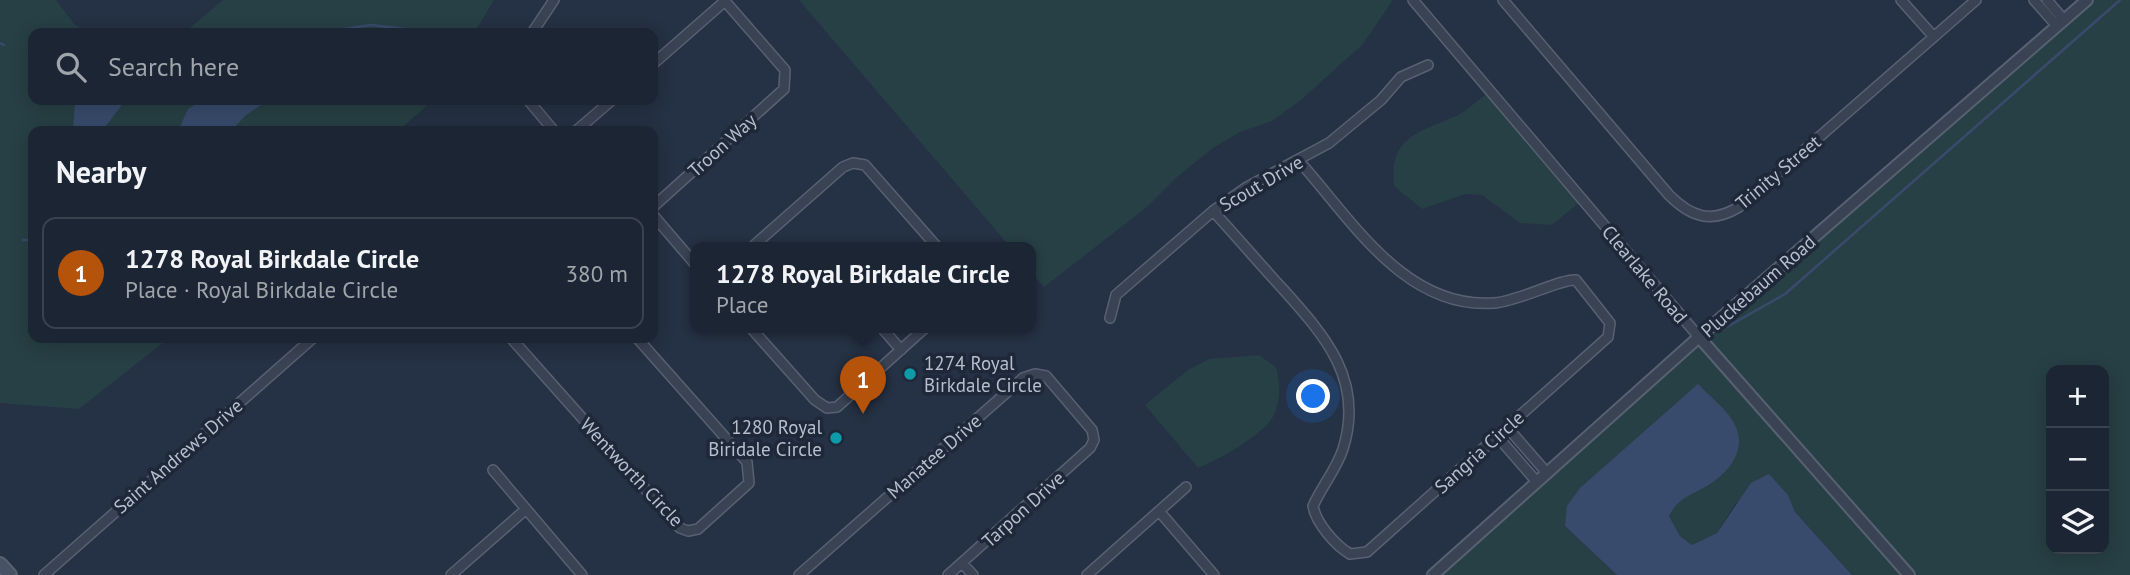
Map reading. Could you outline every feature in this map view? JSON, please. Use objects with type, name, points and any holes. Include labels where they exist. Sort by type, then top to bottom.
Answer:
[{"type":"main road","points":[[0,564],[10,575]]},
{"type":"street","points":[[536,28],[554,0]]},
{"type":"street","points":[[658,59],[724,0]]},
{"type":"street","name":"Troon Way","points":[[658,203],[784,89],[785,70],[724,0]]},
{"type":"street","name":"Clearlake Road","points":[[1413,0],[1699,337],[1909,575]]},
{"type":"street","name":"Trinity Street","points":[[1503,0],[1669,195],[1685,211],[1711,218],[1739,207],[1976,0]]},
{"type":"street","points":[[1901,0],[1934,37]]},
{"type":"street","points":[[2034,0],[2061,23]]},
{"type":"street","points":[[2047,0],[2061,23]]},
{"type":"street","name":"Pluckebaum Road","points":[[1433,575],[1699,337],[2087,0]]},
{"type":"street","name":"Scout Drive","points":[[1110,317],[1116,295],[1213,211],[1247,187],[1299,160],[1356,123],[1401,77],[1428,65]]},
{"type":"street","points":[[532,105],[550,126]]},
{"type":"street","points":[[582,126],[606,105]]},
{"type":"street","name":"Sangria Circle","points":[[1213,211],[1317,327],[1340,365],[1347,389],[1349,421],[1336,469],[1313,506],[1317,519],[1344,551],[1359,555],[1367,552],[1608,337],[1612,330],[1608,316],[1576,280],[1562,281],[1520,299],[1494,303],[1468,303],[1419,286],[1388,262],[1299,160]]},
{"type":"street","points":[[758,242],[843,167],[853,163],[865,165],[933,242]]},
{"type":"street","points":[[658,221],[690,258]]},
{"type":"street","points":[[755,333],[815,400],[827,408],[837,407],[919,333]]},
{"type":"street","points":[[887,333],[901,349]]},
{"type":"street","name":"Saint Andrews Drive","points":[[44,575],[307,343]]},
{"type":"street","name":"Wentworth Circle","points":[[515,343],[680,528],[688,531],[698,529],[749,484],[747,463],[641,343]]},
{"type":"street","name":"Manatee Drive","points":[[799,575],[1023,378],[1035,374],[1046,376],[1092,430],[1094,440]]},
{"type":"street","points":[[1507,427],[1547,473]]},
{"type":"street","points":[[1497,436],[1537,482]]},
{"type":"street","name":"Tarpon Drive","points":[[948,575],[1090,449],[1094,440]]},
{"type":"street","points":[[493,470],[582,575]]},
{"type":"street","points":[[1090,574],[1186,487]]},
{"type":"street","points":[[451,575],[525,510]]},
{"type":"street","points":[[1158,511],[1214,575]]},
{"type":"street","points":[[962,563],[973,575]]},
{"type":"green space","points":[[0,0],[56,0],[75,25],[81,28],[28,28],[28,105],[427,105],[404,126],[28,126],[28,343],[163,343],[79,409],[0,403]]},
{"type":"green space","points":[[223,0],[494,0],[477,28],[190,28]]},
{"type":"green space","points":[[799,0],[1393,0],[1363,44],[1301,100],[1272,121],[1240,132],[1213,148],[1177,177],[1147,207],[1044,287],[1036,278],[1036,242],[1006,242]]},
{"type":"green space","points":[[2094,0],[2130,0],[2130,575],[1914,575],[1705,338]]},
{"type":"green space","points":[[1487,94],[1580,202],[1552,225],[1520,223],[1482,195],[1465,194],[1422,209],[1394,186],[1396,157],[1408,139],[1460,114]]},
{"type":"green space","points":[[1699,343],[1903,575],[1852,575],[1795,512],[1788,495],[1736,503],[1717,533],[1692,545],[1680,536],[1669,516],[1677,501],[1711,484],[1565,526],[1617,575],[1440,575]]},
{"type":"green space","points":[[1259,355],[1276,367],[1279,391],[1274,415],[1251,438],[1198,468],[1145,405],[1188,370],[1209,359]]},
{"type":"water","points":[[75,105],[122,105],[106,126],[73,126]]},
{"type":"water","points":[[195,105],[261,105],[236,126],[180,126],[188,109]]},
{"type":"water","points":[[1698,384],[1732,419],[1739,443],[1734,459],[1724,473],[1682,500],[1673,509],[1669,516],[1680,536],[1692,545],[1717,533],[1751,483],[1769,474],[1788,495],[1795,512],[1852,575],[1617,575],[1565,526],[1567,506],[1580,488]]},
{"type":"waterway","points":[[1718,332],[1785,294],[2120,0]]},
{"type":"waterway","points":[[351,28],[371,25],[396,28]]},
{"type":"waterway","points":[[0,43],[4,45]]},
{"type":"waterway","points":[[23,240],[28,240]]},
{"type":"place","name":"1274 Royal Birkdale Circle","points":[[910,374]]},
{"type":"place","name":"1278 Royal Birkdale Circle","points":[[863,414]]},
{"type":"place","name":"1280 Royal Biridale Circle","points":[[836,438]]}]
